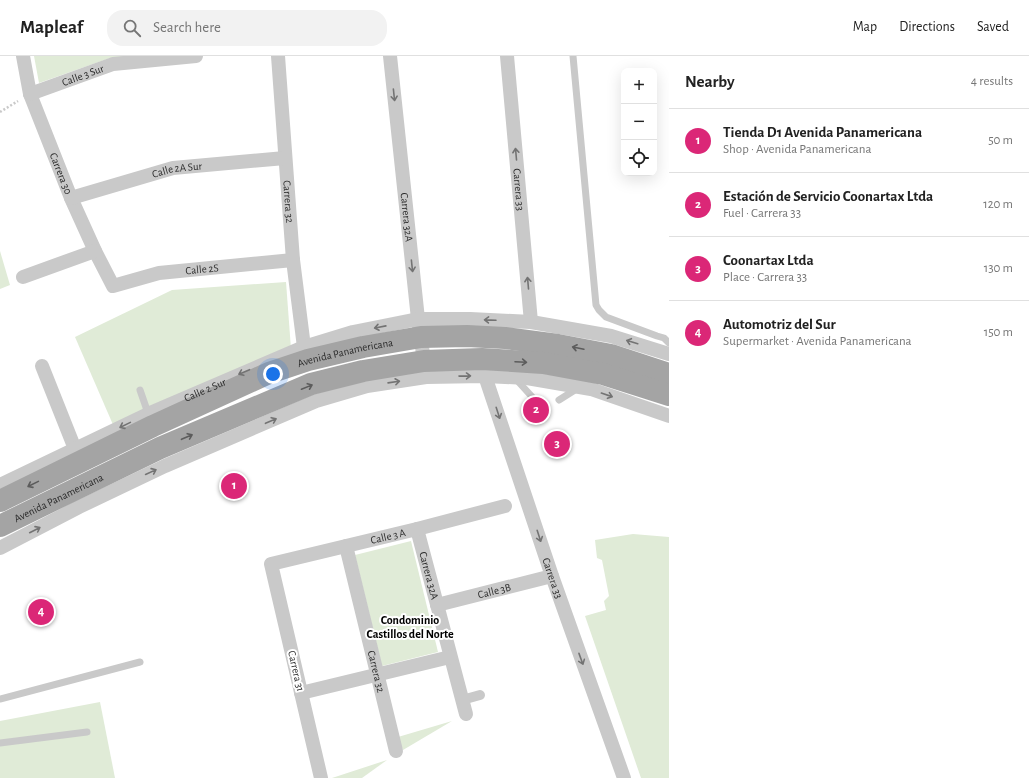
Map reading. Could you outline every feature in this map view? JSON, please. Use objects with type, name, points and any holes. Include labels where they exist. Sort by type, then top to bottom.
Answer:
[{"type":"main road","name":"Avenida Panamericana","points":[[0,501],[151,420],[269,373],[308,360],[363,347],[419,328],[467,336],[505,338],[558,344],[611,355],[669,374]]},
{"type":"main road","name":"Avenida Panamericana","points":[[0,526],[160,448],[311,384],[363,371],[425,369],[482,360],[543,363],[602,374],[669,395]]},
{"type":"street","name":"Carrera 30","points":[[23,56],[30,94],[71,198],[113,286]]},
{"type":"street","name":"Calle 3 Sur","points":[[30,94],[113,64],[190,56]]},
{"type":"street","name":"Carrera 32","points":[[278,56],[293,260],[304,346]]},
{"type":"street","name":"Carrera 32A","points":[[390,56],[419,328],[425,369]]},
{"type":"street","name":"Carrera 33","points":[[507,56],[531,322]]},
{"type":"street","name":"Calle 2A Sur","points":[[71,198],[173,168],[285,158]]},
{"type":"street","points":[[23,277],[95,251]]},
{"type":"street","name":"Calle 2S","points":[[113,286],[159,273],[293,260]]},
{"type":"street","name":"Calle 2 Sur","points":[[0,485],[75,449],[151,420],[304,346],[353,332],[419,328],[470,320],[531,322],[611,336],[669,354]]},
{"type":"street","points":[[42,366],[75,449]]},
{"type":"street","points":[[0,548],[79,507],[165,466],[316,402],[425,369],[485,376],[527,378],[591,389],[669,416]]},
{"type":"street","name":"Carrera 33","points":[[485,376],[552,576],[624,778]]},
{"type":"street","name":"Calle 3 A","points":[[271,564],[505,506]]},
{"type":"street","name":"Carrera 32A","points":[[417,529],[466,714]]},
{"type":"street","name":"Carrera 32","points":[[346,546],[396,751]]},
{"type":"street","name":"Carrera 31","points":[[271,564],[321,778]]},
{"type":"street","name":"Calle 3B","points":[[437,606],[552,576]]},
{"type":"street","points":[[301,693],[450,657]]},
{"type":"street","points":[[462,700],[480,695]]},
{"type":"lane","points":[[573,56],[596,306],[606,317],[664,338],[669,343]]},
{"type":"lane","points":[[515,378],[534,399],[539,401]]},
{"type":"lane","points":[[560,400],[579,387]]},
{"type":"lane","points":[[140,390],[151,420]]},
{"type":"lane","points":[[0,699],[140,662]]},
{"type":"lane","points":[[0,743],[87,732]]},
{"type":"path","points":[[0,112],[30,94]]},
{"type":"green space","points":[[34,56],[130,56],[110,58],[39,83]]},
{"type":"green space","points":[[0,251],[10,285],[0,289]]},
{"type":"green space","points":[[286,282],[291,349],[114,427],[75,337],[172,290]]},
{"type":"green space","points":[[633,534],[669,537],[669,778],[641,778],[585,616],[606,610],[604,601],[609,596],[602,560],[597,558],[595,540]]},
{"type":"green space","points":[[411,541],[438,652],[382,666],[355,555]]},
{"type":"green space","points":[[100,702],[115,778],[0,778],[0,721]]},
{"type":"green space","points":[[452,721],[403,750],[398,737]]},
{"type":"green space","points":[[387,760],[362,778],[332,778]]},
{"type":"place","name":"Estación de Servicio Coonartax Ltda","points":[[536,410]]},
{"type":"place","name":"Coonartax Ltda","points":[[557,444]]},
{"type":"place","name":"Tienda D1 Avenida Panamericana","points":[[234,486]]},
{"type":"place","name":"Automotriz del Sur","points":[[41,612]]},
{"type":"district","name":"Condominio Castillos del Norte","points":[[410,627]]}]
